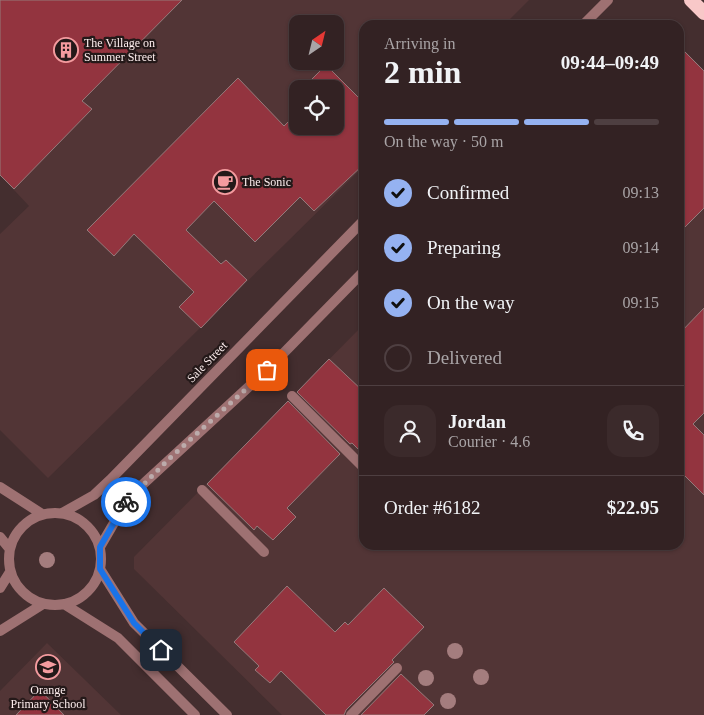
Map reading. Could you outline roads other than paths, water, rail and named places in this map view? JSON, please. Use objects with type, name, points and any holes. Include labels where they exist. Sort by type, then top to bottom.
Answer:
[{"type":"highway","points":[[691,0],[704,13]]},
{"type":"street","points":[[588,20],[608,0]]},
{"type":"street","name":"Sale Street","points":[[62,513],[94,495],[110,480],[359,225]]},
{"type":"street","points":[[100,547],[129,497],[267,370],[359,276]]},
{"type":"street","points":[[292,396],[359,463]]},
{"type":"street","points":[[0,487],[42,514]]},
{"type":"street","points":[[202,490],[264,552]]},
{"type":"street","points":[[62,513],[74,517],[86,524],[94,534],[100,547],[100,569],[95,582],[87,592],[76,600],[64,604],[43,604],[29,597],[17,586],[10,572],[9,548],[13,536],[31,518],[42,514],[62,513]]},
{"type":"street","points":[[0,537],[9,548]]},
{"type":"street","points":[[100,569],[134,623],[226,715]]},
{"type":"street","points":[[0,588],[10,572]]},
{"type":"street","points":[[0,631],[43,604]]},
{"type":"street","points":[[64,604],[118,638],[194,715]]},
{"type":"street","points":[[351,715],[397,668]]},
{"type":"place","name":"The Village on Summer Street","points":[[66,50]]},
{"type":"place","name":"The Sonic","points":[[225,182]]},
{"type":"place","name":"Orange Primary School","points":[[48,667]]}]
